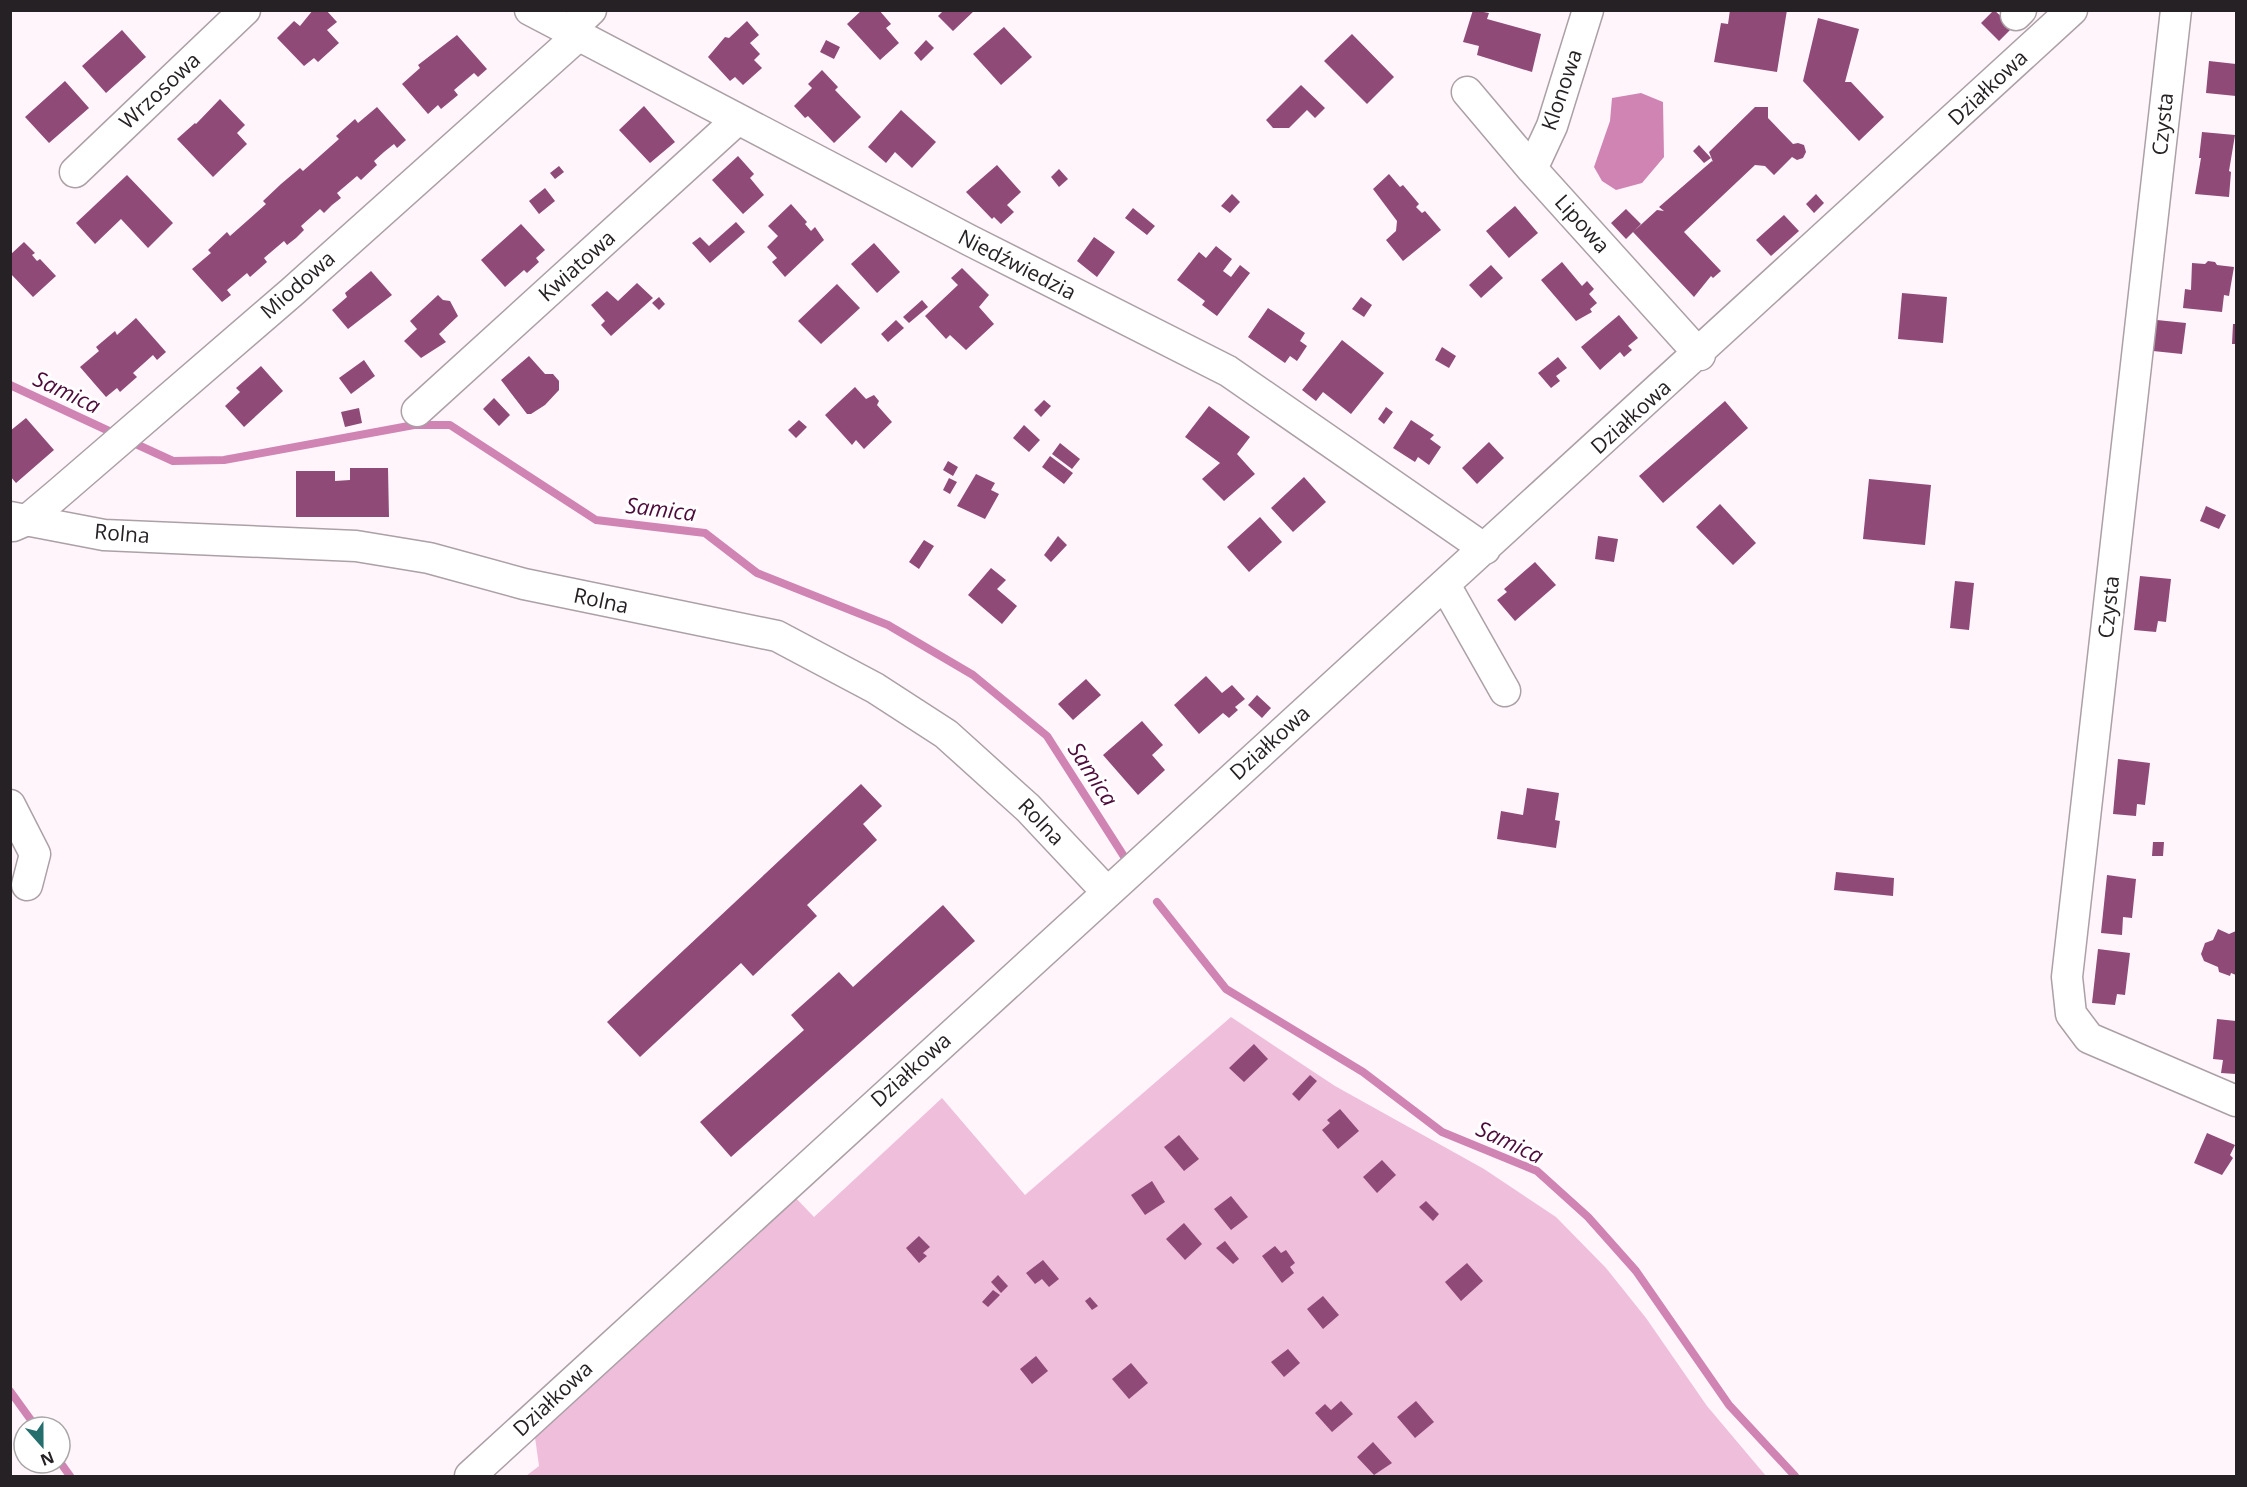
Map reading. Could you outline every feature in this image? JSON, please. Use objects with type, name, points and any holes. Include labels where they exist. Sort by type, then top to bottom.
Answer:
[{"type":"street","name":"Wrzosowa","points":[[75,172],[245,10]]},
{"type":"street","name":"Niedźwiedzia","points":[[530,10],[580,25],[737,120],[1228,371],[1485,549]]},
{"type":"street","name":"Klonowa","points":[[1532,169],[1552,126],[1588,10]]},
{"type":"street","name":"Działkowa","points":[[470,1476],[1106,891],[1700,354],[2072,10]]},
{"type":"street","name":"Czysta","points":[[2176,10],[2067,977],[2070,1014],[2089,1038],[2236,1101]]},
{"type":"street","name":"Miodowa","points":[[16,522],[292,291],[580,25]]},
{"type":"street","name":"Lipowa","points":[[1467,92],[1532,169],[1700,354]]},
{"type":"street","name":"Kwiatowa","points":[[417,411],[737,120]]},
{"type":"street","name":"Rolna","points":[[16,522],[104,535],[357,546],[429,558],[524,584],[777,636],[875,688],[946,734],[1028,808],[1106,891]]},
{"type":"street","points":[[1445,585],[1505,691]]},
{"type":"street","points":[[10,805],[35,854],[27,885]]},
{"type":"shaded area","points":[[1641,93],[1663,102],[1664,157],[1642,183],[1616,190],[1602,181],[1594,167],[1610,121],[1612,98]]},
{"type":"shaded area","points":[[1231,1017],[1335,1086],[1484,1169],[1556,1217],[1606,1268],[1646,1318],[1707,1406],[1766,1476],[526,1476],[539,1466],[534,1430],[792,1194],[814,1217],[942,1098],[1025,1195]]},
{"type":"building","points":[[313,10],[326,10],[337,22],[327,30],[339,43],[318,62],[314,58],[304,66],[277,38],[294,21],[300,26]]},
{"type":"building","points":[[862,10],[879,10],[891,24],[886,28],[899,43],[880,60],[847,24]]},
{"type":"building","points":[[944,10],[975,10],[953,31],[938,16]]},
{"type":"building","points":[[1473,10],[1489,13],[1487,19],[1541,34],[1532,72],[1477,55],[1479,46],[1463,42]]},
{"type":"building","points":[[1730,10],[1787,10],[1777,72],[1714,62],[1721,23],[1728,24]]},
{"type":"building","points":[[1994,10],[2013,27],[1999,41],[1981,23]]},
{"type":"building","points":[[1818,18],[1859,29],[1845,82],[1851,82],[1884,117],[1859,141],[1803,81]]},
{"type":"building","points":[[747,21],[759,35],[750,43],[760,54],[754,60],[762,68],[743,85],[735,77],[730,81],[708,57],[725,37],[729,38]]},
{"type":"building","points":[[1004,27],[1032,57],[1001,85],[973,54]]},
{"type":"building","points":[[122,30],[146,57],[106,93],[82,66]]},
{"type":"building","points":[[1352,34],[1394,77],[1367,104],[1324,61]]},
{"type":"building","points":[[457,35],[487,69],[478,77],[474,73],[454,90],[458,95],[441,109],[438,105],[428,114],[402,84],[420,68],[418,65]]},
{"type":"building","points":[[826,40],[840,47],[834,59],[820,52]]},
{"type":"building","points":[[926,40],[934,48],[921,61],[914,53]]},
{"type":"building","points":[[2209,61],[2236,64],[2236,96],[2206,93]]},
{"type":"building","points":[[822,70],[838,87],[835,90],[861,117],[834,143],[808,116],[805,118],[794,106],[812,88],[808,84]]},
{"type":"building","points":[[65,81],[89,108],[49,143],[25,117]]},
{"type":"building","points":[[1301,85],[1325,108],[1315,118],[1307,110],[1289,128],[1273,128],[1266,120]]},
{"type":"building","points":[[220,99],[245,125],[237,133],[247,144],[213,177],[177,139],[196,124]]},
{"type":"building","points":[[644,106],[675,142],[650,163],[619,130]]},
{"type":"building","points":[[377,107],[406,140],[397,148],[394,144],[384,152],[374,161],[377,165],[361,180],[357,176],[337,193],[341,198],[324,213],[320,209],[301,226],[304,230],[296,238],[287,245],[284,241],[264,258],[267,262],[250,277],[247,273],[227,290],[231,295],[222,302],[192,269],[211,253],[208,250],[227,232],[230,236],[266,204],[263,201],[281,184],[300,168],[303,171],[339,139],[336,136],[355,119],[358,123]]},
{"type":"building","points":[[1755,107],[1768,107],[1768,118],[1793,144],[1804,145],[1806,152],[1803,158],[1797,160],[1792,157],[1774,175],[1765,166],[1755,165],[1684,232],[1721,271],[1713,278],[1711,276],[1694,297],[1633,232],[1657,210],[1664,211],[1659,207],[1713,162],[1709,152]]},
{"type":"building","points":[[901,110],[936,142],[912,168],[895,152],[886,163],[868,147]]},
{"type":"building","points":[[2202,132],[2235,135],[2229,171],[2231,172],[2229,197],[2195,194],[2201,158],[2199,158]]},
{"type":"building","points":[[1699,145],[1711,158],[1704,163],[1693,151]]},
{"type":"building","points":[[738,156],[754,174],[750,178],[764,195],[743,214],[712,180]]},
{"type":"building","points":[[997,165],[1021,192],[1007,205],[1014,212],[1001,224],[994,217],[992,219],[966,192]]},
{"type":"building","points":[[559,166],[564,172],[555,179],[550,173]]},
{"type":"building","points":[[1059,169],[1068,179],[1059,187],[1051,177]]},
{"type":"building","points":[[1389,174],[1400,187],[1403,185],[1419,204],[1416,207],[1422,213],[1425,211],[1441,230],[1403,261],[1386,240],[1396,231],[1397,221],[1373,189]]},
{"type":"building","points":[[127,175],[173,223],[148,248],[121,219],[95,244],[76,223]]},
{"type":"building","points":[[545,188],[555,201],[539,214],[529,201]]},
{"type":"building","points":[[1232,194],[1240,202],[1230,213],[1221,206]]},
{"type":"building","points":[[1816,194],[1824,203],[1814,213],[1806,204]]},
{"type":"building","points":[[791,204],[807,222],[805,224],[811,231],[815,227],[824,240],[785,277],[772,262],[777,258],[767,247],[778,236],[768,226]]},
{"type":"building","points":[[1515,206],[1538,233],[1509,258],[1486,231]]},
{"type":"building","points":[[1133,208],[1155,226],[1147,235],[1125,218]]},
{"type":"building","points":[[1626,209],[1641,224],[1626,239],[1611,223]]},
{"type":"building","points":[[1784,215],[1799,231],[1771,256],[1756,240]]},
{"type":"building","points":[[736,222],[745,232],[710,263],[692,243],[700,237],[709,246]]},
{"type":"building","points":[[521,224],[545,250],[536,258],[539,262],[527,273],[524,270],[505,287],[481,260]]},
{"type":"building","points":[[1094,237],[1115,252],[1097,277],[1077,261]]},
{"type":"building","points":[[24,242],[35,253],[32,255],[37,261],[40,259],[56,276],[33,297],[10,273],[10,255]]},
{"type":"building","points":[[874,243],[900,272],[877,293],[851,264]]},
{"type":"building","points":[[1216,246],[1232,259],[1223,271],[1231,277],[1240,265],[1250,273],[1217,316],[1202,305],[1205,301],[1177,280],[1199,252],[1206,258]]},
{"type":"building","points":[[2208,261],[2215,262],[2217,265],[2234,267],[2229,296],[2224,295],[2222,312],[2183,308],[2185,289],[2191,290],[2192,263],[2205,264]]},
{"type":"building","points":[[1562,262],[1582,286],[1587,281],[1594,289],[1589,294],[1597,303],[1590,309],[1592,312],[1576,321],[1541,280]]},
{"type":"building","points":[[1491,265],[1503,278],[1481,298],[1469,285]]},
{"type":"building","points":[[962,268],[989,295],[979,307],[994,324],[966,350],[950,335],[946,339],[925,316],[958,285],[951,278]]},
{"type":"building","points":[[371,271],[392,295],[348,329],[332,310],[347,297],[345,293]]},
{"type":"building","points":[[637,283],[653,298],[611,336],[601,325],[605,321],[591,305],[607,291],[618,301]]},
{"type":"building","points":[[837,284],[860,308],[821,344],[798,321]]},
{"type":"building","points":[[1902,293],[1947,297],[1943,343],[1898,339]]},
{"type":"building","points":[[438,295],[443,300],[450,301],[458,316],[439,334],[446,342],[421,358],[404,341],[417,329],[410,321]]},
{"type":"building","points":[[659,297],[665,304],[659,310],[652,303]]},
{"type":"building","points":[[1361,297],[1372,305],[1364,317],[1352,309]]},
{"type":"building","points":[[922,300],[928,307],[909,323],[903,317]]},
{"type":"building","points":[[1268,308],[1305,333],[1300,341],[1307,346],[1297,361],[1290,356],[1285,363],[1248,337]]},
{"type":"building","points":[[1619,315],[1638,338],[1628,346],[1632,350],[1624,357],[1620,352],[1600,370],[1581,347]]},
{"type":"building","points":[[136,318],[166,352],[157,360],[153,355],[133,373],[137,377],[120,392],[117,388],[106,397],[80,367],[99,351],[96,347],[115,331],[117,335]]},
{"type":"building","points":[[896,320],[904,328],[888,342],[881,334]]},
{"type":"building","points":[[2157,320],[2186,323],[2182,354],[2153,351]]},
{"type":"building","points":[[2233,324],[2236,324],[2236,344],[2232,344]]},
{"type":"building","points":[[1342,340],[1384,373],[1351,414],[1323,392],[1316,401],[1302,390]]},
{"type":"building","points":[[1442,347],[1456,356],[1449,368],[1435,360]]},
{"type":"building","points":[[529,356],[545,374],[553,374],[559,381],[559,390],[545,405],[527,414],[501,380]]},
{"type":"building","points":[[1558,357],[1567,368],[1556,376],[1560,381],[1551,388],[1538,373]]},
{"type":"building","points":[[364,360],[375,376],[351,394],[339,378]]},
{"type":"building","points":[[261,366],[283,391],[244,427],[225,406],[240,392],[236,388]]},
{"type":"building","points":[[855,387],[866,399],[874,395],[879,401],[877,405],[892,422],[864,449],[856,440],[852,445],[825,415]]},
{"type":"building","points":[[494,398],[510,415],[499,426],[483,409]]},
{"type":"building","points":[[1044,400],[1051,406],[1041,417],[1034,410]]},
{"type":"building","points":[[1725,401],[1748,428],[1663,503],[1639,476]]},
{"type":"building","points":[[1209,406],[1250,437],[1237,454],[1255,474],[1224,501],[1202,479],[1220,463],[1185,437]]},
{"type":"building","points":[[1386,407],[1393,412],[1384,424],[1378,419]]},
{"type":"building","points":[[359,408],[362,423],[345,427],[341,412]]},
{"type":"building","points":[[26,418],[54,450],[16,483],[10,476],[10,431]]},
{"type":"building","points":[[799,420],[807,427],[796,438],[788,430]]},
{"type":"building","points":[[1411,420],[1434,435],[1430,439],[1441,447],[1429,465],[1418,457],[1415,462],[1393,448]]},
{"type":"building","points":[[1024,425],[1040,440],[1029,452],[1013,438]]},
{"type":"building","points":[[1489,442],[1504,458],[1477,484],[1462,468]]},
{"type":"building","points":[[1060,443],[1080,459],[1072,469],[1052,454]]},
{"type":"building","points":[[1050,456],[1073,473],[1064,484],[1042,467]]},
{"type":"building","points":[[948,461],[958,467],[953,476],[943,470]]},
{"type":"building","points":[[350,468],[388,468],[389,517],[296,517],[296,471],[335,471],[335,481],[350,480]]},
{"type":"building","points":[[976,474],[995,483],[991,490],[999,494],[985,519],[957,506]]},
{"type":"building","points":[[1304,477],[1326,502],[1293,532],[1271,508]]},
{"type":"building","points":[[949,478],[957,482],[950,494],[943,490]]},
{"type":"building","points":[[1869,479],[1931,485],[1925,545],[1863,539]]},
{"type":"building","points":[[1720,504],[1756,543],[1733,565],[1696,527]]},
{"type":"building","points":[[2206,506],[2226,515],[2219,529],[2200,521]]},
{"type":"building","points":[[1260,517],[1282,542],[1249,572],[1227,547]]},
{"type":"building","points":[[1058,536],[1067,545],[1051,562],[1044,555]]},
{"type":"building","points":[[1598,536],[1618,539],[1614,562],[1595,559]]},
{"type":"building","points":[[924,540],[934,546],[919,569],[909,562]]},
{"type":"building","points":[[1535,562],[1556,585],[1515,621],[1497,600],[1507,592],[1504,589]]},
{"type":"building","points":[[991,568],[1006,580],[997,589],[1017,606],[1002,624],[968,595]]},
{"type":"building","points":[[2140,576],[2171,579],[2166,622],[2158,621],[2156,632],[2134,630]]},
{"type":"building","points":[[1955,581],[1974,583],[1969,630],[1950,628]]},
{"type":"building","points":[[1206,676],[1222,693],[1232,685],[1245,699],[1235,707],[1238,710],[1229,718],[1223,713],[1199,734],[1174,705]]},
{"type":"building","points":[[1086,679],[1101,695],[1073,720],[1058,704]]},
{"type":"building","points":[[1257,695],[1271,708],[1262,718],[1248,705]]},
{"type":"building","points":[[1142,721],[1163,745],[1152,755],[1165,770],[1138,795],[1103,755]]},
{"type":"building","points":[[2118,759],[2150,763],[2145,805],[2137,804],[2136,816],[2113,814]]},
{"type":"building","points":[[861,784],[882,806],[863,824],[877,840],[807,905],[817,916],[753,976],[741,963],[640,1057],[607,1022]]},
{"type":"building","points":[[1527,788],[1559,793],[1555,820],[1560,821],[1556,848],[1497,839],[1501,811],[1523,815]]},
{"type":"building","points":[[2153,842],[2164,842],[2163,856],[2152,856]]},
{"type":"building","points":[[1836,872],[1894,878],[1893,896],[1834,890]]},
{"type":"building","points":[[2107,875],[2136,879],[2132,918],[2123,917],[2122,935],[2101,933]]},
{"type":"building","points":[[943,905],[975,941],[731,1157],[700,1122],[804,1030],[791,1015],[839,972],[853,987]]},
{"type":"building","points":[[2218,929],[2229,934],[2236,931],[2236,975],[2231,973],[2230,976],[2219,972],[2218,967],[2204,961],[2201,954],[2205,943],[2213,940]]},
{"type":"building","points":[[2098,949],[2130,953],[2125,995],[2117,994],[2115,1005],[2092,1003]]},
{"type":"building","points":[[2217,1019],[2236,1021],[2236,1074],[2221,1073],[2223,1060],[2213,1059]]},
{"type":"building","points":[[1254,1044],[1268,1059],[1244,1082],[1229,1068]]},
{"type":"building","points":[[1310,1075],[1317,1081],[1299,1101],[1292,1094]]},
{"type":"building","points":[[1340,1109],[1359,1131],[1338,1149],[1322,1130],[1330,1123],[1327,1120]]},
{"type":"building","points":[[2207,1133],[2235,1145],[2230,1155],[2233,1158],[2222,1175],[2194,1163]]},
{"type":"building","points":[[1179,1135],[1199,1159],[1184,1171],[1164,1147]]},
{"type":"building","points":[[1382,1160],[1396,1175],[1377,1193],[1363,1177]]},
{"type":"building","points":[[1152,1181],[1165,1202],[1145,1215],[1131,1195]]},
{"type":"building","points":[[1231,1196],[1248,1217],[1231,1230],[1214,1209]]},
{"type":"building","points":[[1426,1201],[1439,1214],[1433,1221],[1419,1207]]},
{"type":"building","points":[[1184,1223],[1202,1244],[1185,1260],[1166,1239]]},
{"type":"building","points":[[919,1236],[930,1247],[923,1253],[927,1256],[919,1263],[906,1248]]},
{"type":"building","points":[[1225,1241],[1239,1259],[1233,1264],[1216,1248]]},
{"type":"building","points":[[1275,1246],[1281,1253],[1286,1250],[1295,1263],[1290,1267],[1294,1273],[1282,1283],[1262,1256]]},
{"type":"building","points":[[1043,1260],[1059,1279],[1049,1287],[1042,1279],[1035,1284],[1026,1273]]},
{"type":"building","points":[[1467,1263],[1483,1281],[1461,1301],[1445,1282]]},
{"type":"building","points":[[998,1275],[1008,1286],[1001,1293],[991,1282]]},
{"type":"building","points":[[993,1290],[1000,1295],[988,1307],[982,1302]]},
{"type":"building","points":[[1323,1296],[1339,1315],[1323,1329],[1307,1309]]},
{"type":"building","points":[[1090,1297],[1098,1306],[1092,1310],[1085,1301]]},
{"type":"building","points":[[1288,1349],[1300,1363],[1284,1377],[1271,1362]]},
{"type":"building","points":[[1036,1356],[1048,1371],[1032,1384],[1020,1369]]},
{"type":"building","points":[[1131,1363],[1148,1383],[1129,1399],[1112,1379]]},
{"type":"building","points":[[1341,1401],[1353,1414],[1332,1432],[1315,1413],[1325,1404],[1331,1410]]},
{"type":"building","points":[[1416,1401],[1434,1422],[1415,1438],[1397,1417]]},
{"type":"building","points":[[1373,1442],[1392,1463],[1374,1475],[1357,1457]]},
{"type":"waterway","name":"Samica","points":[[10,385],[109,431]]},
{"type":"waterway","name":"Samica","points":[[138,445],[173,461],[224,460],[414,425],[450,425],[596,520],[705,533],[757,573],[888,625],[973,675],[1047,736],[1125,858]]},
{"type":"waterway","name":"Samica","points":[[1157,902],[1226,989],[1363,1072],[1442,1132],[1537,1171],[1588,1217],[1636,1271],[1729,1405],[1795,1476]]},
{"type":"waterway","points":[[10,1391],[27,1415]]}]
